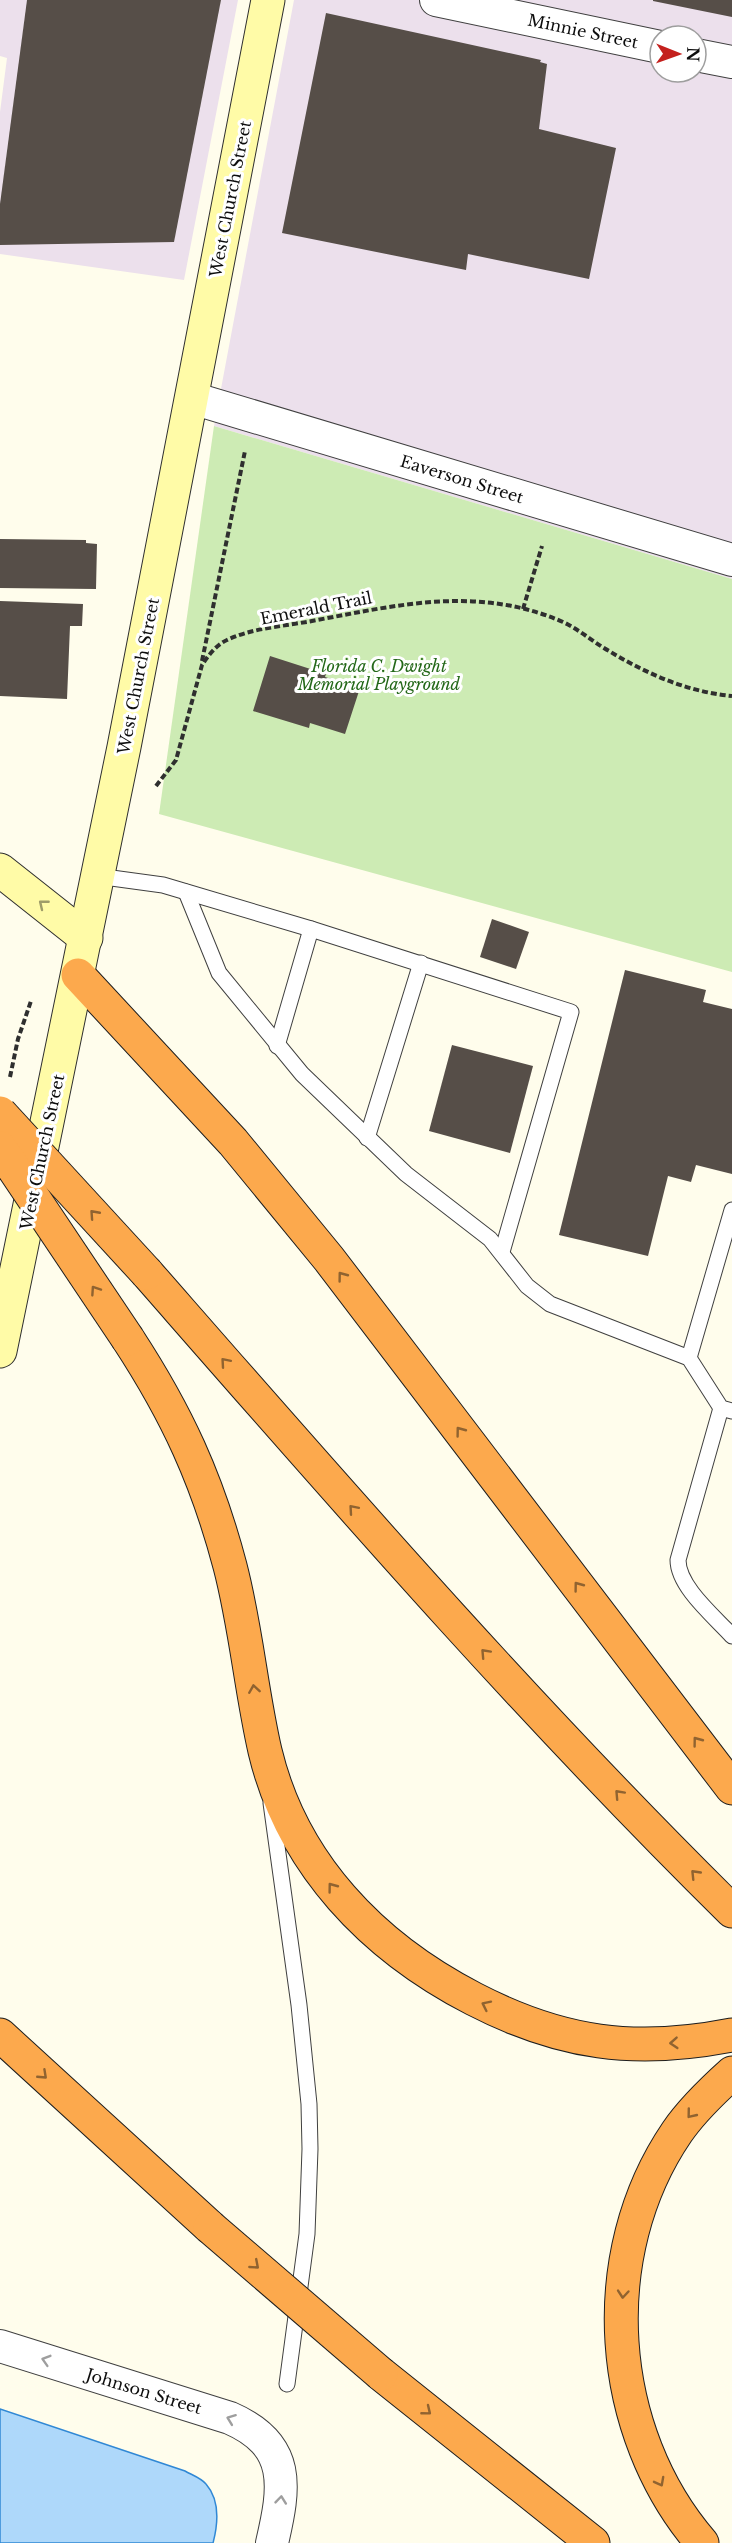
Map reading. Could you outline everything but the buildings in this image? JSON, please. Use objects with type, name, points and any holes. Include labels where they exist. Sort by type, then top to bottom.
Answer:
[{"type":"highway","points":[[78,975],[220,1127],[329,1259],[732,1788]]},
{"type":"highway","points":[[4,1099],[147,1273],[375,1534],[659,1837],[732,1911]]},
{"type":"highway","points":[[0,1148],[128,1339],[169,1405],[206,1487],[219,1526],[240,1609],[266,1753],[281,1799],[316,1865],[347,1906],[366,1925],[425,1971],[505,2014],[563,2036],[612,2043],[650,2044],[732,2035]]},
{"type":"highway","points":[[0,2035],[210,2227],[381,2374],[590,2541]]},
{"type":"highway","points":[[702,2543],[668,2498],[651,2467],[639,2433],[624,2367],[622,2297],[627,2258],[635,2223],[660,2160],[677,2132],[695,2109],[732,2073]]},
{"type":"street","name":"West Church Street","points":[[0,1351],[86,938],[268,0]]},
{"type":"street","name":"Minnie Street","points":[[436,0],[648,44]]},
{"type":"street","points":[[708,57],[732,62]]},
{"type":"street","name":"Eaverson Street","points":[[192,398],[732,560]]},
{"type":"street","points":[[0,870],[86,938]]},
{"type":"street","name":"Johnson Street","points":[[0,2346],[230,2418],[262,2438],[275,2456],[282,2482],[282,2494],[272,2543]]},
{"type":"lane","points":[[98,876],[150,882],[186,892],[421,963],[571,1012],[502,1252]]},
{"type":"lane","points":[[186,892],[219,973],[302,1074],[367,1138],[406,1174],[477,1228],[502,1252],[527,1286],[550,1304],[689,1358],[726,1410],[678,1560],[678,1568],[685,1584],[732,1636]]},
{"type":"lane","points":[[277,1046],[311,929]]},
{"type":"lane","points":[[367,1138],[421,963]]},
{"type":"lane","points":[[689,1358],[732,1210]]},
{"type":"lane","points":[[260,1726],[300,2015],[309,2104],[307,2234],[287,2384]]},
{"type":"path","points":[[202,665],[247,440]]},
{"type":"path","points":[[523,609],[542,546]]},
{"type":"path","name":"Emerald Trail","points":[[153,789],[176,760],[202,665],[211,652],[226,640],[244,634],[390,607],[454,600],[494,602],[523,609],[564,623],[657,677],[711,694],[732,696]]},
{"type":"path","points":[[4,1099],[18,1039],[32,999]]},
{"type":"shaded area","points":[[0,0],[238,0],[184,280],[0,254],[0,112],[7,58],[0,56]]},
{"type":"shaded area","points":[[294,0],[732,0],[732,579],[214,426]]},
{"type":"green space","name":"Florida C. Dwight Memorial Playground","points":[[214,426],[732,579],[732,972],[159,814]]},
{"type":"water","points":[[0,2409],[185,2471],[199,2478],[211,2490],[216,2505],[217,2520],[213,2543],[0,2543]]}]
